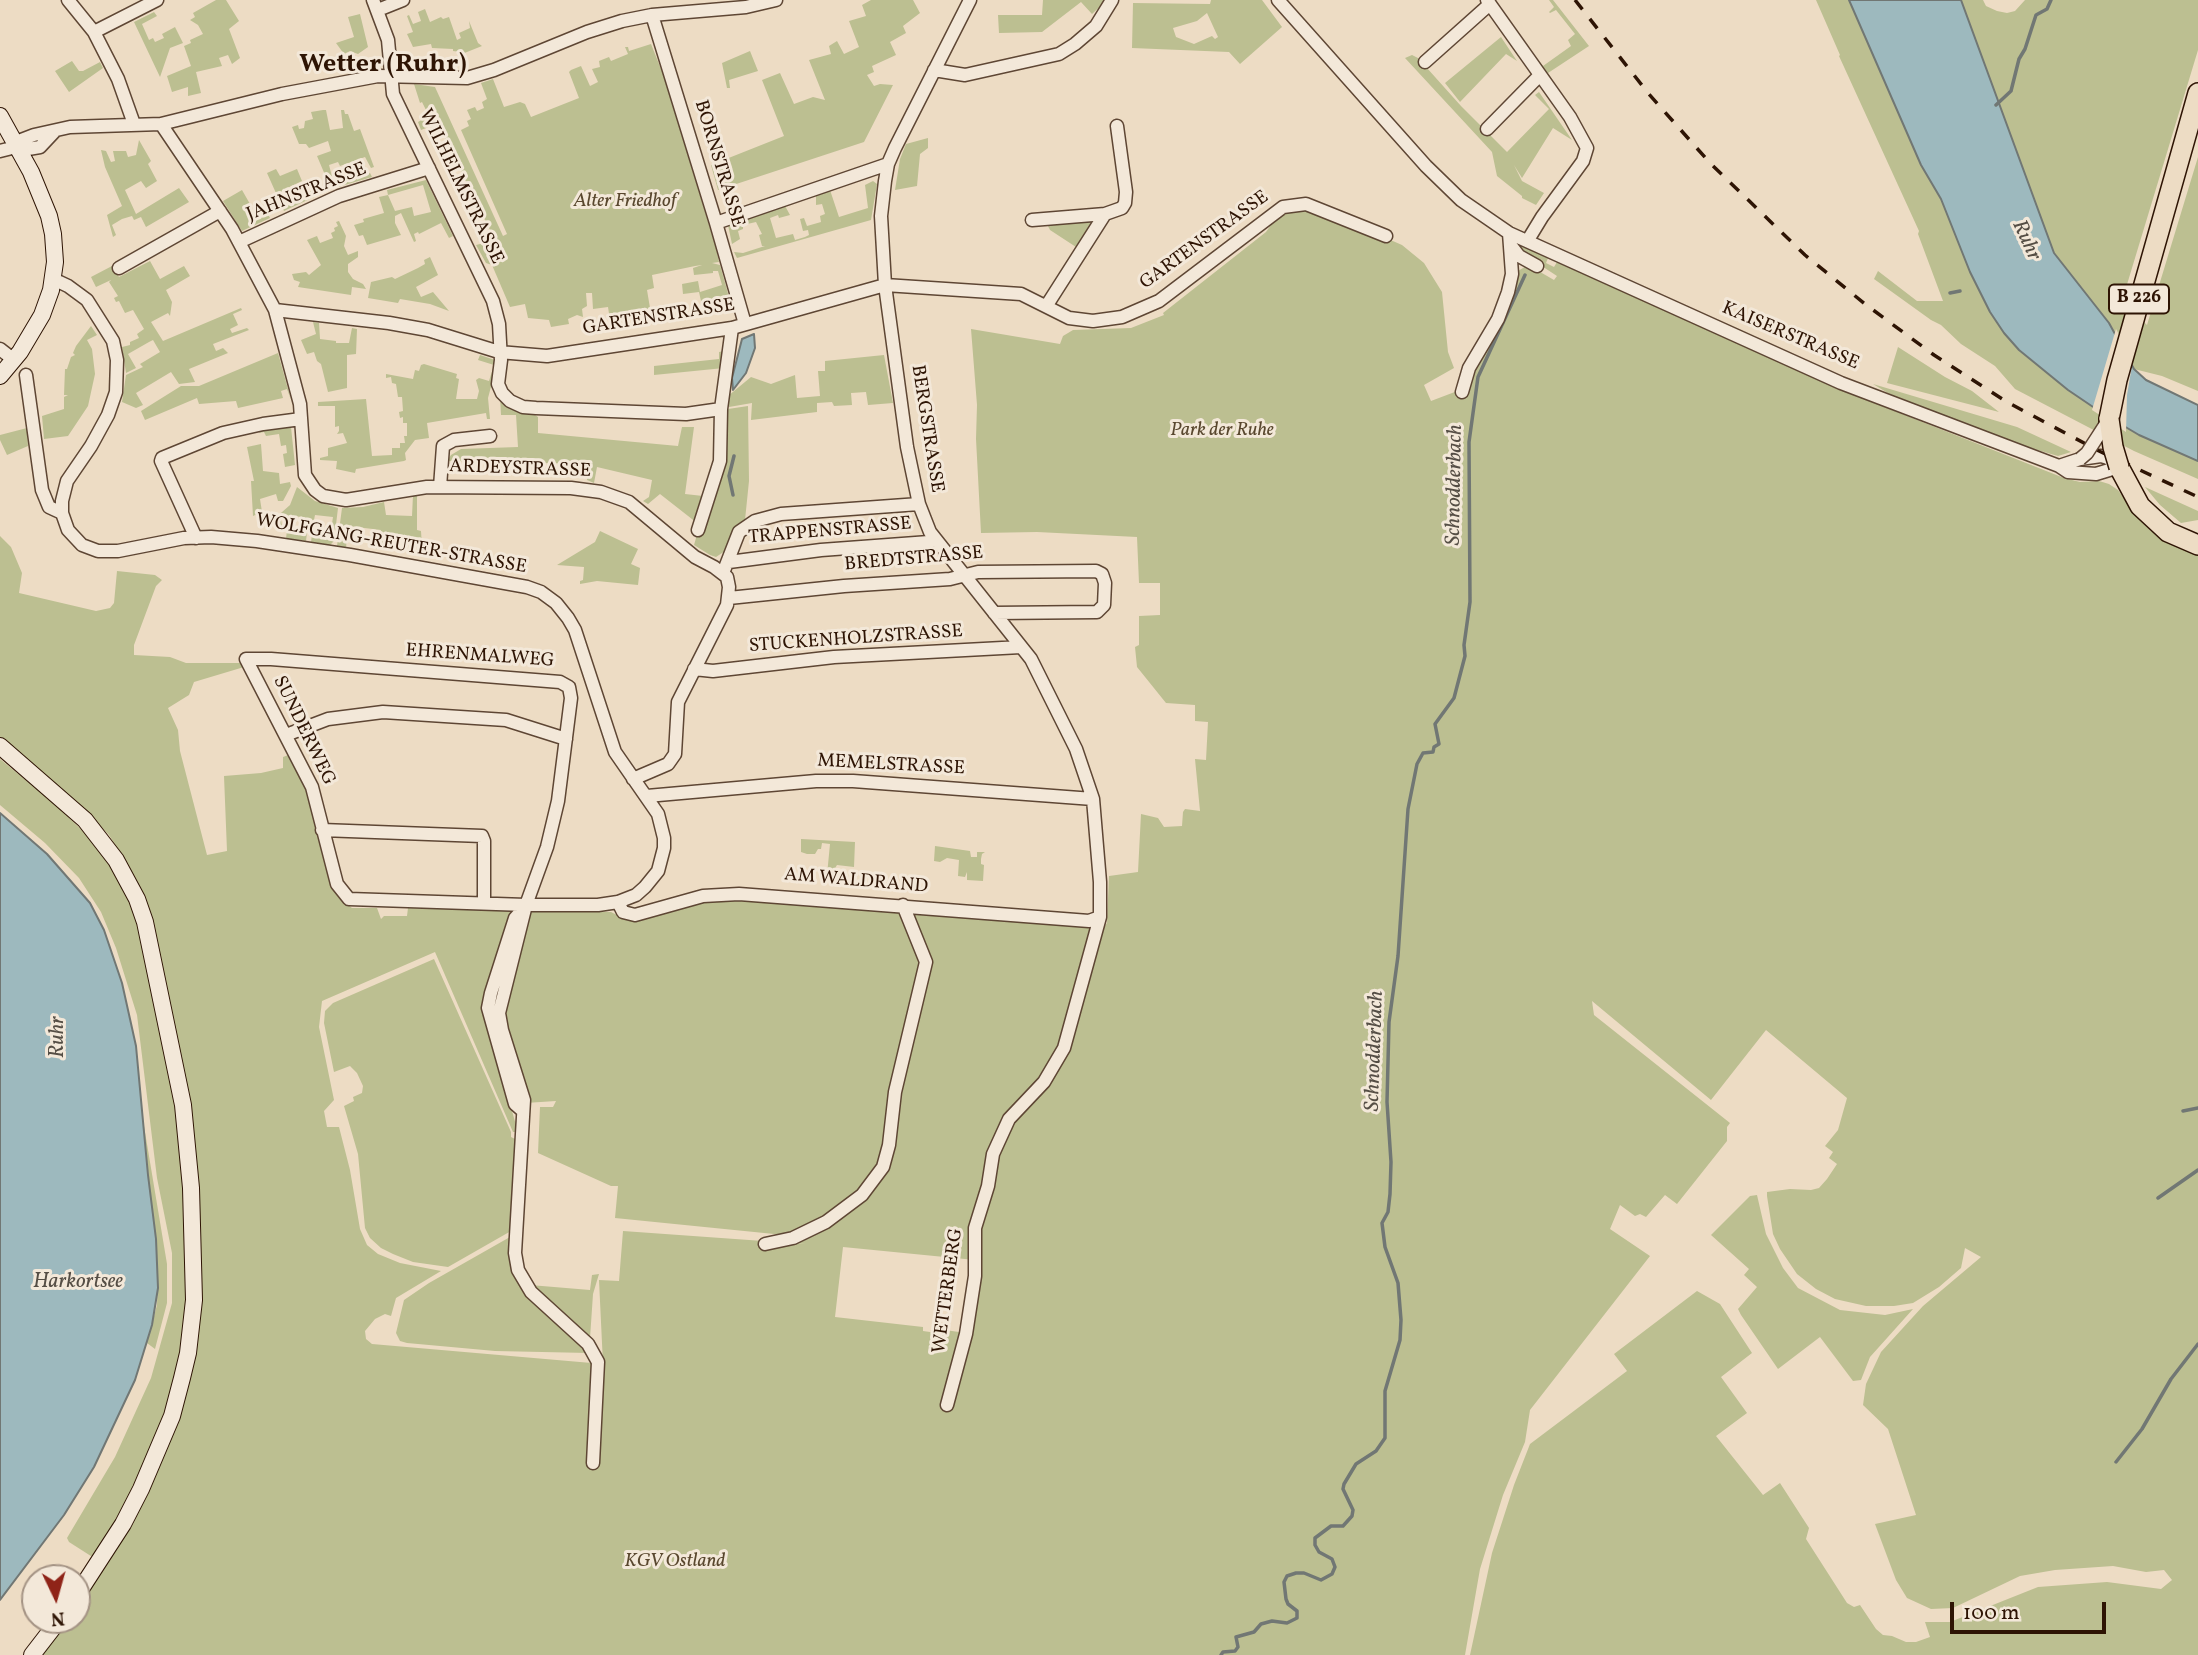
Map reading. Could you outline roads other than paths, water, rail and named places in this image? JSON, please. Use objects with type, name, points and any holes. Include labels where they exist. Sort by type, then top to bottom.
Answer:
[{"type":"main road","name":"B 226","points":[[2198,93],[2117,380],[2109,419],[2117,474],[2140,506],[2168,532],[2198,545]]},
{"type":"main road","points":[[0,116],[31,172],[50,219],[55,251],[53,279],[41,315],[14,360],[0,376]]},
{"type":"main road","points":[[0,746],[85,820],[116,860],[137,899],[147,931],[183,1105],[191,1188],[194,1300],[188,1353],[172,1416],[141,1489],[123,1524],[91,1573]]},
{"type":"main road","points":[[32,1655],[48,1634]]},
{"type":"street","points":[[68,0],[94,32],[118,79],[134,124]]},
{"type":"street","points":[[94,32],[157,0]]},
{"type":"street","points":[[375,5],[403,0]]},
{"type":"street","points":[[0,151],[16,147],[40,147],[55,131],[70,127],[161,124],[306,89],[390,75],[452,78],[474,76],[611,24],[652,15],[746,7],[776,0]]},
{"type":"street","name":"BERGSTRASSE","points":[[970,0],[888,164],[881,216],[885,285],[909,459],[919,504],[935,540],[1037,669],[1076,749],[1093,799],[1100,917]]},
{"type":"street","points":[[934,70],[965,75],[1059,54],[1096,26],[1112,0]]},
{"type":"street","name":"KAISERSTRASSE","points":[[1278,0],[1426,166],[1461,200],[1509,233],[1841,383],[2059,466],[2068,472],[2117,474]]},
{"type":"street","points":[[1425,62],[1489,2],[1586,142],[1587,155],[1528,240]]},
{"type":"street","name":"WILHELMSTRASSE","points":[[375,5],[388,40],[393,94],[493,301],[499,324],[501,360],[498,384],[502,393],[510,401],[523,407],[685,414],[720,409]]},
{"type":"street","name":"BORNSTRASSE","points":[[652,15],[716,223],[738,326],[720,409],[719,460],[698,530]]},
{"type":"street","points":[[1487,129],[1540,75]]},
{"type":"street","name":"ARDEYSTRASSE","points":[[161,124],[220,211],[275,310],[300,404],[305,475],[315,490],[323,496],[341,500],[374,497],[413,488],[440,487],[570,488],[601,492],[621,498],[695,557],[726,567]]},
{"type":"street","points":[[1032,220],[1105,214],[1122,208],[1126,192],[1117,126]]},
{"type":"street","points":[[716,223],[888,164]]},
{"type":"street","name":"JAHNSTRASSE","points":[[239,242],[339,196],[429,168]]},
{"type":"street","name":"GARTENSTRASSE","points":[[275,310],[338,316],[428,330],[499,352],[547,356],[738,326],[885,285],[1011,292],[1047,305],[1069,318],[1093,321],[1122,317],[1149,307],[1272,214],[1292,204],[1306,204],[1386,236]]},
{"type":"street","points":[[120,268],[220,211]]},
{"type":"street","points":[[1047,305],[1105,214]]},
{"type":"street","points":[[1462,392],[1469,368],[1497,319],[1508,292],[1512,274],[1509,233]]},
{"type":"street","points":[[1511,247],[1518,256],[1537,266]]},
{"type":"street","points":[[26,375],[42,490],[49,506],[62,513],[62,501],[68,481],[92,446],[108,415],[116,392],[118,372],[113,341],[87,300],[53,279]]},
{"type":"street","points":[[0,349],[14,360]]},
{"type":"street","points":[[196,538],[162,458],[223,433],[301,419]]},
{"type":"street","points":[[2080,459],[2087,453],[2109,419]]},
{"type":"street","points":[[440,487],[443,446],[454,440],[490,436]]},
{"type":"street","points":[[2059,466],[2101,456],[2108,458],[2117,474]]},
{"type":"street","points":[[634,779],[672,760],[677,741],[675,722],[678,702],[720,622],[729,598],[726,567],[738,532],[755,521],[781,514],[919,504]]},
{"type":"street","name":"WOLFGANG-REUTER-STRASSE","points":[[62,513],[68,530],[82,545],[98,551],[118,551],[184,538],[257,541],[508,583],[541,592],[563,610],[575,630],[615,752],[658,814],[664,848],[658,871],[636,895],[618,902],[598,905],[349,899]]},
{"type":"street","name":"TRAPPENSTRASSE","points":[[726,567],[821,550],[935,540]]},
{"type":"street","name":"BREDTSTRASSE","points":[[729,598],[844,586],[950,579],[978,572],[1096,571],[1102,574],[1105,583],[1104,605],[1097,612],[994,613]]},
{"type":"street","name":"STUCKENHOLZSTRASSE","points":[[694,669],[713,671],[834,657],[1021,647]]},
{"type":"street","name":"SUNDERWEG","points":[[246,659],[313,787],[337,884],[349,899]]},
{"type":"street","name":"EHRENMALWEG","points":[[246,659],[563,683],[569,687],[571,698],[558,801],[547,847],[526,905],[499,1013],[524,1100],[515,1253],[518,1270],[531,1292],[588,1344],[598,1362],[593,1463]]},
{"type":"street","points":[[286,735],[328,719],[383,712],[506,720],[566,739]]},
{"type":"street","name":"MEMELSTRASSE","points":[[647,796],[816,781],[853,781],[1093,799]]},
{"type":"street","points":[[322,830],[482,836],[484,903]]},
{"type":"street","name":"AM WALDRAND","points":[[618,902],[623,912],[635,915],[704,896],[739,894],[1089,921],[1100,917]]},
{"type":"street","points":[[765,1244],[793,1238],[826,1222],[862,1195],[883,1167],[889,1145],[895,1092],[926,962],[903,905]]},
{"type":"street","name":"WETTERBERG","points":[[947,1405],[966,1334],[975,1276],[975,1228],[988,1186],[993,1154],[1009,1119],[1044,1082],[1064,1048],[1100,917]]},
{"type":"water","name":"Ruhr","points":[[1849,0],[1961,0],[2054,253],[2109,323],[2134,369],[2146,380],[2198,405],[2198,461],[2139,435],[2102,413],[2068,390],[2019,350],[2004,333],[1970,272],[1941,199],[1921,165]]},
{"type":"water","points":[[754,334],[755,348],[746,373],[733,390],[732,378],[742,339]]},
{"type":"water","name":"Harkortsee","points":[[0,813],[47,854],[90,903],[104,930],[122,983],[136,1046],[156,1239],[158,1288],[152,1325],[135,1380],[94,1467],[64,1515],[27,1564],[21,1564],[21,1572],[0,1600]]},
{"type":"waterway","points":[[1996,105],[2011,91],[2019,59],[2036,15],[2047,9],[2051,0]]},
{"type":"waterway","name":"Schnodderbach","points":[[1221,1655],[1223,1652],[1235,1651],[1238,1647],[1236,1637],[1254,1632],[1261,1624],[1272,1621],[1287,1623],[1297,1618],[1297,1611],[1286,1599],[1284,1582],[1287,1576],[1304,1573],[1321,1580],[1332,1574],[1335,1567],[1332,1559],[1319,1552],[1315,1538],[1331,1526],[1343,1526],[1352,1516],[1353,1510],[1343,1489],[1344,1484],[1356,1464],[1376,1451],[1385,1438],[1385,1391],[1400,1340],[1401,1320],[1398,1283],[1385,1247],[1382,1223],[1388,1212],[1390,1194],[1387,1102],[1389,1022],[1398,956],[1408,809],[1417,764],[1423,753],[1433,752],[1434,747],[1439,744],[1435,724],[1454,698],[1465,656],[1470,602],[1469,442],[1478,377],[1525,275]]},
{"type":"waterway","name":"Schnodderbach","points":[[1950,293],[1960,291]]},
{"type":"waterway","points":[[733,495],[729,476],[734,456]]},
{"type":"waterway","points":[[2183,1111],[2198,1108]]},
{"type":"waterway","points":[[2158,1198],[2198,1170]]},
{"type":"waterway","points":[[2116,1462],[2142,1429],[2171,1379],[2198,1344]]},
{"type":"railway","points":[[1575,0],[1648,93],[1710,163],[1805,255],[1865,304],[1934,355],[2007,402],[2099,451],[2198,497]]},
{"type":"district","name":"Wetter (Ruhr)","points":[[383,66]]},
{"type":"park label","name":"Alter Friedhof","points":[[625,203]]},
{"type":"park label","name":"Park der Ruhe","points":[[1222,432]]},
{"type":"park label","name":"KGV Ostland","points":[[675,1563]]}]
